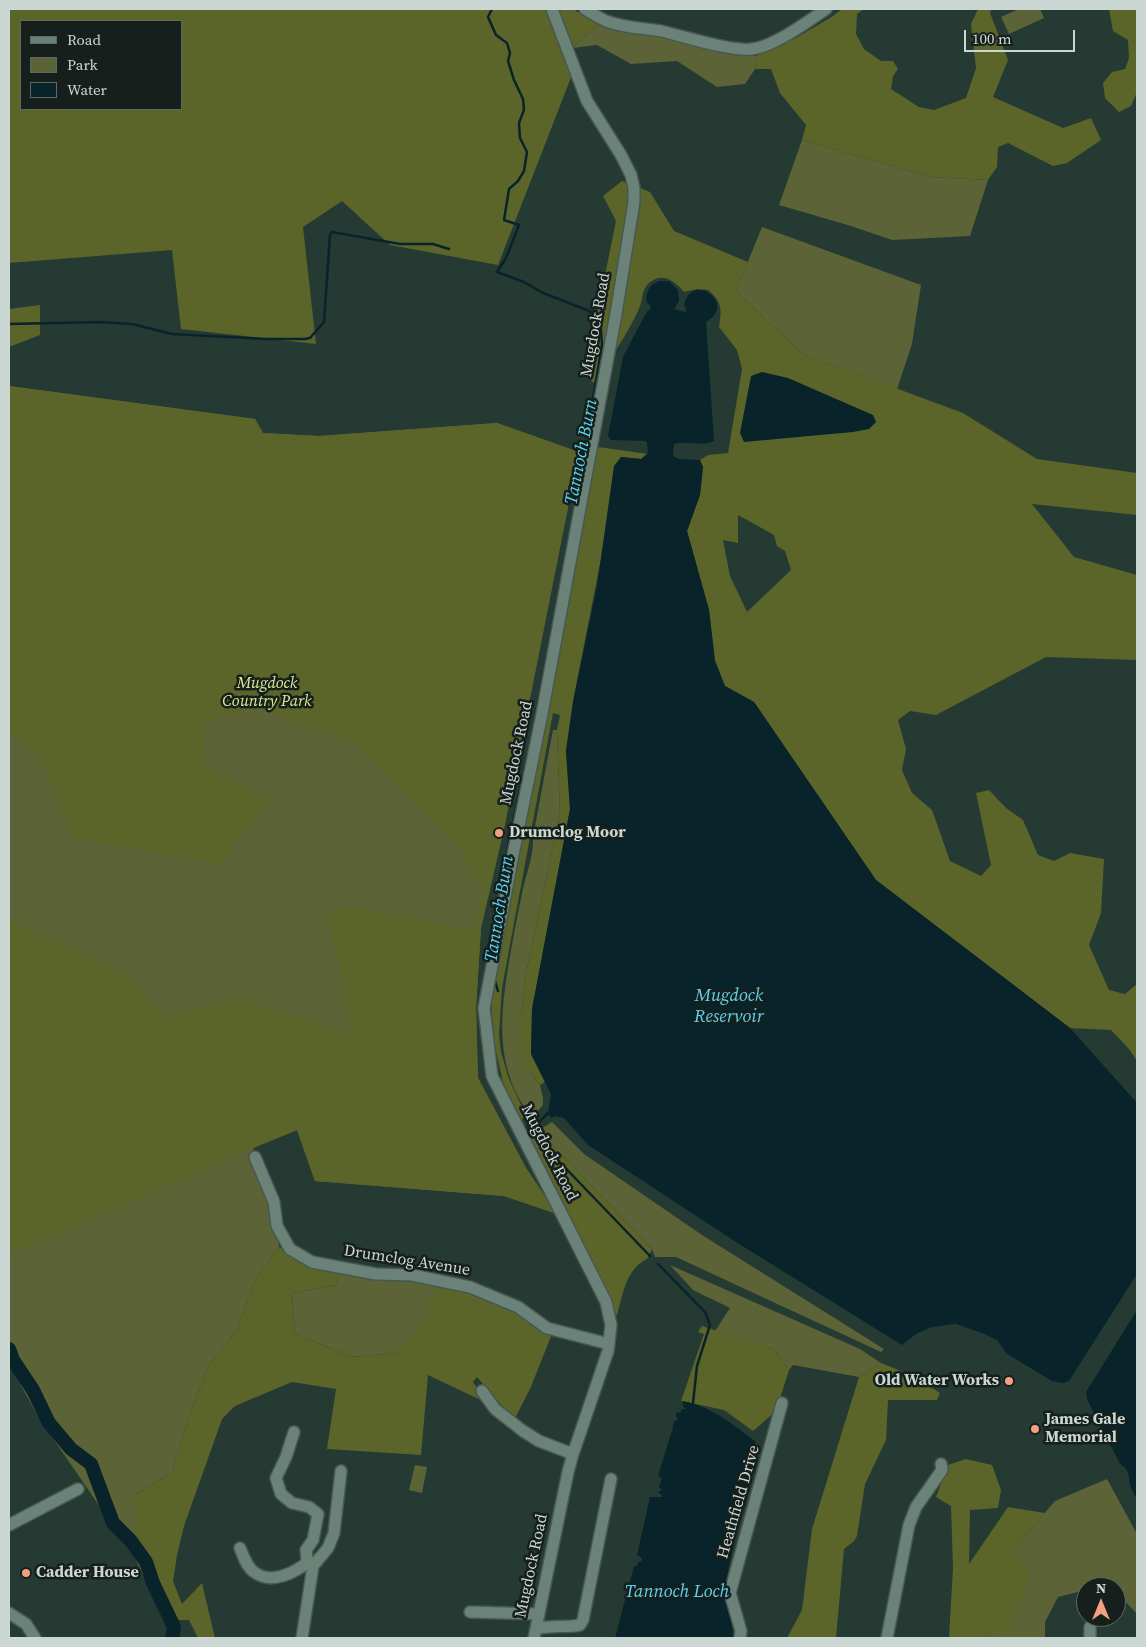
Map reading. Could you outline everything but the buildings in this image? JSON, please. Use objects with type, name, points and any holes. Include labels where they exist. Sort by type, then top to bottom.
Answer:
[{"type":"street","name":"Mugdock Road","points":[[535,1633],[573,1454],[608,1351],[611,1325],[606,1302],[492,1076],[484,1008],[542,714],[616,314],[634,202],[634,188],[631,175],[621,155],[587,101],[552,9]]},
{"type":"street","points":[[585,9],[607,21],[630,28],[659,31],[734,48],[752,49],[770,43],[793,31],[826,9]]},
{"type":"street","name":"Drumclog Avenue","points":[[255,1157],[274,1202],[277,1226],[290,1249],[312,1262],[376,1274],[412,1275],[470,1287],[518,1306],[547,1328],[609,1344]]},
{"type":"street","points":[[482,1391],[495,1409],[523,1432],[539,1441],[573,1454]]},
{"type":"street","name":"Heathfield Drive","points":[[740,1638],[741,1631],[730,1593],[782,1403]]},
{"type":"street","points":[[294,1432],[286,1457],[276,1478],[281,1494],[292,1503],[309,1508],[318,1514],[312,1540],[306,1550],[307,1559],[311,1563],[302,1638]]},
{"type":"street","points":[[887,1638],[909,1525],[916,1508],[942,1470],[941,1464]]},
{"type":"street","points":[[240,1548],[253,1571],[263,1577],[287,1574],[311,1563],[328,1548],[334,1533],[341,1471]]},
{"type":"street","points":[[535,1633],[550,1626],[580,1625],[583,1620],[611,1479]]},
{"type":"street","points":[[9,1525],[78,1489]]},
{"type":"street","points":[[470,1612],[539,1614]]},
{"type":"street","points":[[9,1613],[26,1624],[35,1638]]},
{"type":"green space","points":[[9,9],[547,9],[572,75],[498,265],[390,245],[342,201],[303,227],[316,344],[181,329],[172,250],[9,263]]},
{"type":"green space","points":[[561,9],[573,9],[598,24],[573,48],[561,25],[559,12]]},
{"type":"green space","points":[[842,9],[864,9],[857,14],[856,34],[864,49],[881,61],[893,61],[898,69],[893,76],[891,89],[919,107],[934,110],[966,98],[976,68],[971,24],[978,9],[991,9],[990,13],[1008,60],[993,97],[1063,128],[1091,118],[1101,140],[1067,163],[1053,166],[1008,143],[998,147],[997,167],[988,180],[931,177],[802,140],[806,125],[780,93],[771,69],[755,69],[757,56],[763,49],[794,39]]},
{"type":"green space","points":[[1019,9],[1040,9],[1044,18],[1009,34],[1001,17]]},
{"type":"green space","points":[[1109,9],[1137,9],[1137,92],[1131,106],[1119,112],[1105,98],[1103,83],[1112,72],[1125,69],[1129,58],[1128,40],[1113,31]]},
{"type":"green space","points":[[598,24],[625,30],[660,33],[757,56],[755,69],[745,84],[717,87],[677,61],[631,64],[597,45],[573,48]]},
{"type":"green space","points":[[802,140],[931,177],[988,180],[970,236],[892,240],[779,205]]},
{"type":"green space","points":[[622,181],[650,192],[674,231],[748,262],[736,291],[801,353],[963,413],[1037,459],[1137,473],[1137,515],[1032,504],[1074,557],[1137,575],[1137,660],[1046,657],[936,715],[910,711],[898,720],[906,749],[902,770],[912,793],[932,810],[950,861],[981,876],[991,865],[976,793],[989,790],[1006,808],[1023,820],[1038,855],[1054,861],[1070,853],[1104,859],[1101,913],[1089,945],[1109,990],[1125,994],[1137,984],[1137,1061],[1129,1049],[1111,1030],[1070,1028],[876,880],[754,702],[725,686],[715,661],[709,610],[687,531],[700,495],[703,467],[700,460],[708,455],[728,453],[742,369],[737,350],[719,327],[720,306],[713,294],[708,290],[697,289],[684,292],[674,282],[661,278],[652,281],[646,287],[640,307],[628,330],[593,383],[586,369],[616,221],[603,196]],"holes":[[[755,374],[783,380],[877,422],[847,430],[742,438]],[[738,515],[774,535],[777,546],[785,551],[791,570],[747,612],[730,576],[723,540],[738,543]]]},
{"type":"green space","points":[[762,227],[921,285],[912,344],[897,389],[801,353],[736,291]]},
{"type":"green space","points":[[40,305],[40,335],[9,347],[9,309]]},
{"type":"green space","name":"Mugdock Country Park","points":[[9,386],[255,419],[263,433],[319,436],[497,423],[579,452],[505,824],[481,928],[476,1007],[478,1078],[526,1168],[557,1214],[504,1196],[315,1181],[297,1130],[253,1148],[275,1192],[279,1247],[256,1278],[237,1330],[209,1365],[189,1416],[172,1472],[135,1495],[135,1558],[39,1418],[9,1364]]},
{"type":"green space","name":"Mugdock Country Park","points":[[9,386],[255,419],[263,433],[319,436],[497,423],[579,452],[505,824],[481,928],[476,1007],[478,1078],[526,1168],[557,1214],[504,1196],[315,1181],[297,1130],[9,1253],[9,920],[126,974],[166,1019],[233,997],[353,1034],[328,913],[353,906],[471,931],[483,893],[463,851],[351,742],[256,707],[205,724],[202,763],[269,801],[219,864],[74,838],[40,754],[9,734]]},
{"type":"green space","points":[[598,447],[648,454],[641,459],[621,457],[573,701],[566,751],[570,809],[532,1009],[531,1054],[545,1082],[540,1085],[528,1070],[522,1052],[521,1016],[526,973],[560,814],[557,730],[560,715],[553,713],[502,988],[499,1034],[501,1052],[509,1079],[523,1109],[523,1118],[520,1123],[505,1091],[494,1042],[491,1002]]},
{"type":"green space","points":[[553,730],[557,730],[560,814],[526,973],[521,1016],[528,1070],[540,1085],[543,1098],[543,1105],[533,1119],[520,1100],[511,1081],[503,1041],[502,1020],[506,978],[521,897],[531,856]]},
{"type":"green space","points":[[552,1122],[584,1154],[702,1235],[884,1349],[881,1352],[676,1257],[655,1257],[652,1249],[547,1139],[534,1151],[529,1136]]},
{"type":"green space","points":[[547,1139],[652,1249],[647,1259],[634,1269],[626,1283],[617,1315],[611,1318],[534,1151]]},
{"type":"green space","points":[[279,1247],[310,1266],[339,1270],[337,1285],[292,1293],[295,1334],[352,1357],[398,1353],[424,1320],[437,1284],[491,1299],[552,1334],[530,1389],[514,1420],[477,1377],[473,1382],[487,1403],[428,1375],[421,1455],[327,1449],[336,1389],[292,1382],[235,1406],[222,1419],[184,1526],[177,1555],[173,1581],[182,1604],[202,1583],[215,1638],[198,1638],[189,1620],[163,1620],[135,1558],[135,1495],[172,1472],[189,1416],[209,1365],[237,1330],[256,1278]]},
{"type":"green space","points":[[670,1265],[860,1349],[881,1363],[859,1377],[793,1365],[789,1370],[774,1349],[715,1331],[730,1308],[693,1290]]},
{"type":"green space","points":[[339,1270],[437,1284],[425,1320],[398,1353],[352,1357],[295,1334],[292,1293],[337,1285]]},
{"type":"green space","points":[[702,1326],[774,1349],[789,1370],[776,1411],[753,1431],[724,1410],[681,1401],[704,1334],[698,1332]]},
{"type":"green space","points":[[881,1363],[911,1375],[940,1393],[937,1400],[888,1400],[886,1440],[865,1484],[857,1536],[844,1549],[836,1638],[787,1638],[802,1610],[812,1529],[859,1377]]},
{"type":"green space","points":[[966,1459],[992,1465],[1001,1490],[998,1508],[970,1510],[969,1564],[1008,1507],[1045,1513],[1013,1550],[1030,1576],[1010,1628],[988,1635],[987,1638],[949,1638],[953,1568],[951,1506],[936,1497],[948,1465]]},
{"type":"green space","points":[[415,1465],[427,1467],[422,1493],[409,1490]]},
{"type":"green space","points":[[1107,1479],[1137,1534],[1137,1614],[1126,1602],[1126,1577],[1076,1577],[1076,1592],[1058,1597],[1045,1622],[1045,1638],[987,1638],[1013,1550],[1055,1501]]},
{"type":"water","name":"Mugdock Reservoir","points":[[659,281],[669,281],[678,290],[679,301],[674,309],[686,312],[684,306],[688,296],[695,291],[702,290],[710,293],[715,299],[717,306],[715,314],[706,322],[714,441],[709,443],[674,444],[673,456],[679,459],[700,460],[703,467],[700,495],[687,531],[709,610],[715,661],[725,686],[754,702],[876,880],[1070,1028],[1137,1103],[1137,1274],[1069,1381],[1063,1383],[1052,1381],[1007,1354],[997,1340],[956,1324],[932,1327],[916,1334],[902,1345],[736,1242],[588,1145],[564,1118],[556,1116],[551,1118],[548,1113],[551,1094],[531,1054],[532,1009],[570,809],[566,751],[573,702],[597,586],[614,466],[621,457],[641,459],[648,453],[645,441],[611,440],[608,436],[623,357],[646,313],[651,308],[647,303],[648,289]]},
{"type":"water","points":[[762,372],[788,378],[873,415],[876,422],[869,429],[853,432],[744,442],[740,433],[751,376]]},
{"type":"water","points":[[1137,1310],[1137,1500],[1127,1471],[1120,1464],[1087,1399],[1086,1392]]},
{"type":"water","name":"Tannoch Loch","points":[[682,1401],[712,1411],[755,1441],[757,1460],[737,1529],[723,1596],[732,1616],[733,1638],[615,1638],[634,1566],[641,1562],[642,1558],[637,1555],[650,1497],[663,1497],[658,1492],[662,1490],[659,1487],[662,1478],[658,1476],[672,1431],[674,1430],[672,1429],[674,1422],[678,1419],[677,1412],[680,1413],[682,1409],[686,1409]]},
{"type":"waterway","name":"Tannoch Burn","points":[[492,9],[488,17],[496,35],[507,43],[510,53],[508,61],[523,99],[524,110],[519,123],[520,138],[527,152],[524,171],[518,181],[509,189],[504,220],[519,225],[506,258],[497,272],[524,282],[543,293],[600,317],[602,345],[578,489],[498,905]]},
{"type":"waterway","points":[[9,324],[99,322],[132,324],[172,334],[305,339],[310,338],[324,322],[330,235],[332,232],[400,244],[433,244],[449,249]]},
{"type":"waterway","name":"Tannoch Burn","points":[[494,978],[498,991]]},
{"type":"waterway","points":[[530,1131],[548,1113]]},
{"type":"waterway","name":"Tannoch Burn","points":[[526,1127],[650,1256]]},
{"type":"waterway","name":"Tannoch Burn","points":[[658,1264],[705,1312],[710,1325],[697,1366],[693,1403]]},
{"type":"waterway","points":[[9,1349],[13,1360],[33,1390],[49,1423],[71,1449],[91,1464],[113,1523],[131,1541],[146,1562],[153,1583],[174,1627],[172,1638]]},
{"type":"place","name":"Drumclog Moor","points":[[499,833]]},
{"type":"place","name":"Old Water Works","points":[[1009,1381]]},
{"type":"place","name":"James Gale Memorial","points":[[1035,1429]]},
{"type":"place","name":"Cadder House","points":[[26,1573]]}]
